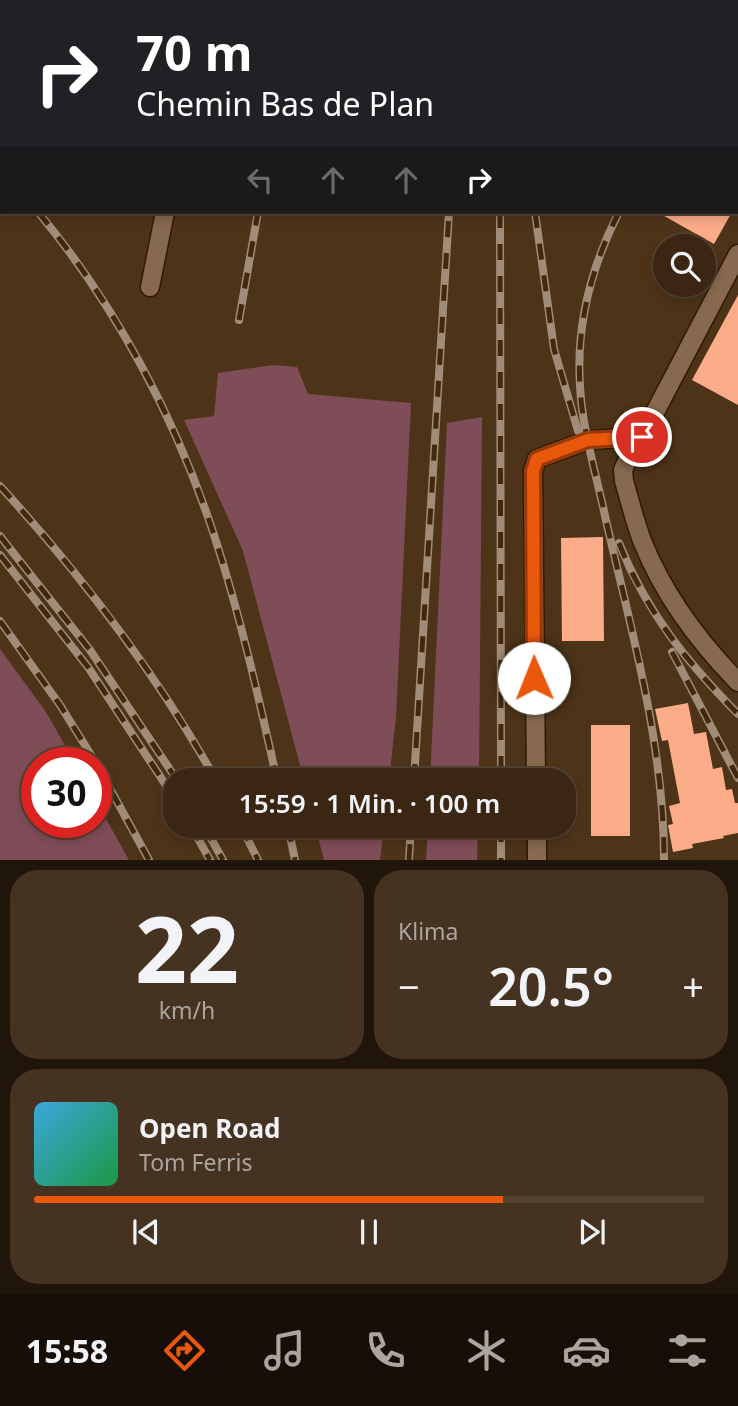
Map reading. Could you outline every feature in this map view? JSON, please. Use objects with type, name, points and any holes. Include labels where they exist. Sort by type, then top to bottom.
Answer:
[{"type":"street","points":[[150,286],[164,214]]},
{"type":"street","points":[[738,254],[623,470],[643,543],[681,614],[738,682]]},
{"type":"street","points":[[536,768],[533,471],[537,459],[588,440],[642,437]]},
{"type":"street","points":[[537,838],[537,860]]},
{"type":"shaded area","points":[[274,365],[297,367],[308,394],[411,403],[396,717],[390,768],[301,768],[243,551],[184,420],[214,416],[218,373]]},
{"type":"shaded area","points":[[482,417],[479,768],[431,768],[447,423]]},
{"type":"shaded area","points":[[0,649],[46,712],[66,747],[21,747],[21,838],[112,838],[112,830],[129,860],[0,860]]},
{"type":"shaded area","points":[[318,838],[383,838],[380,860],[324,860]]},
{"type":"shaded area","points":[[427,838],[478,838],[477,860],[426,860]]},
{"type":"building","points":[[661,214],[731,214],[716,240],[716,234],[696,234]]},
{"type":"building","points":[[738,295],[738,405],[692,380]]},
{"type":"building","points":[[603,537],[604,641],[562,641],[561,538]]},
{"type":"building","points":[[688,703],[694,734],[706,732],[713,769],[722,767],[726,790],[732,789],[735,803],[738,803],[738,833],[692,844],[693,848],[673,852],[668,825],[673,824],[669,806],[680,803],[668,740],[662,741],[655,709]]},
{"type":"building","points":[[591,725],[630,725],[630,836],[591,836]]},
{"type":"railway","points":[[40,214],[67,248],[119,326],[163,408],[182,451],[200,494],[233,598],[274,768]]},
{"type":"railway","points":[[239,320],[258,214]]},
{"type":"railway","points":[[415,768],[449,214]]},
{"type":"railway","points":[[500,214],[501,768]]},
{"type":"railway","points":[[535,214],[554,349],[578,431]]},
{"type":"railway","points":[[618,214],[601,253],[583,318],[579,363],[581,402],[586,435],[652,729],[663,816],[664,860]]},
{"type":"railway","points":[[0,486],[31,520],[117,627],[169,702],[209,768]]},
{"type":"railway","points":[[0,536],[90,650],[169,768]]},
{"type":"railway","points":[[619,543],[655,614],[701,675],[738,714]]},
{"type":"railway","points":[[0,555],[88,667],[163,781]]},
{"type":"railway","points":[[0,621],[60,705],[86,747]]},
{"type":"railway","points":[[672,652],[738,778]]},
{"type":"railway","points":[[112,792],[149,860]]},
{"type":"railway","points":[[198,838],[210,860]]},
{"type":"railway","points":[[211,838],[223,860]]},
{"type":"railway","points":[[247,838],[258,860]]},
{"type":"railway","points":[[290,838],[295,860]]},
{"type":"railway","points":[[409,860],[410,838]]},
{"type":"railway","points":[[501,838],[501,860]]},
{"type":"route","points":[[534,678],[533,471],[537,459],[588,440],[642,437]]}]
